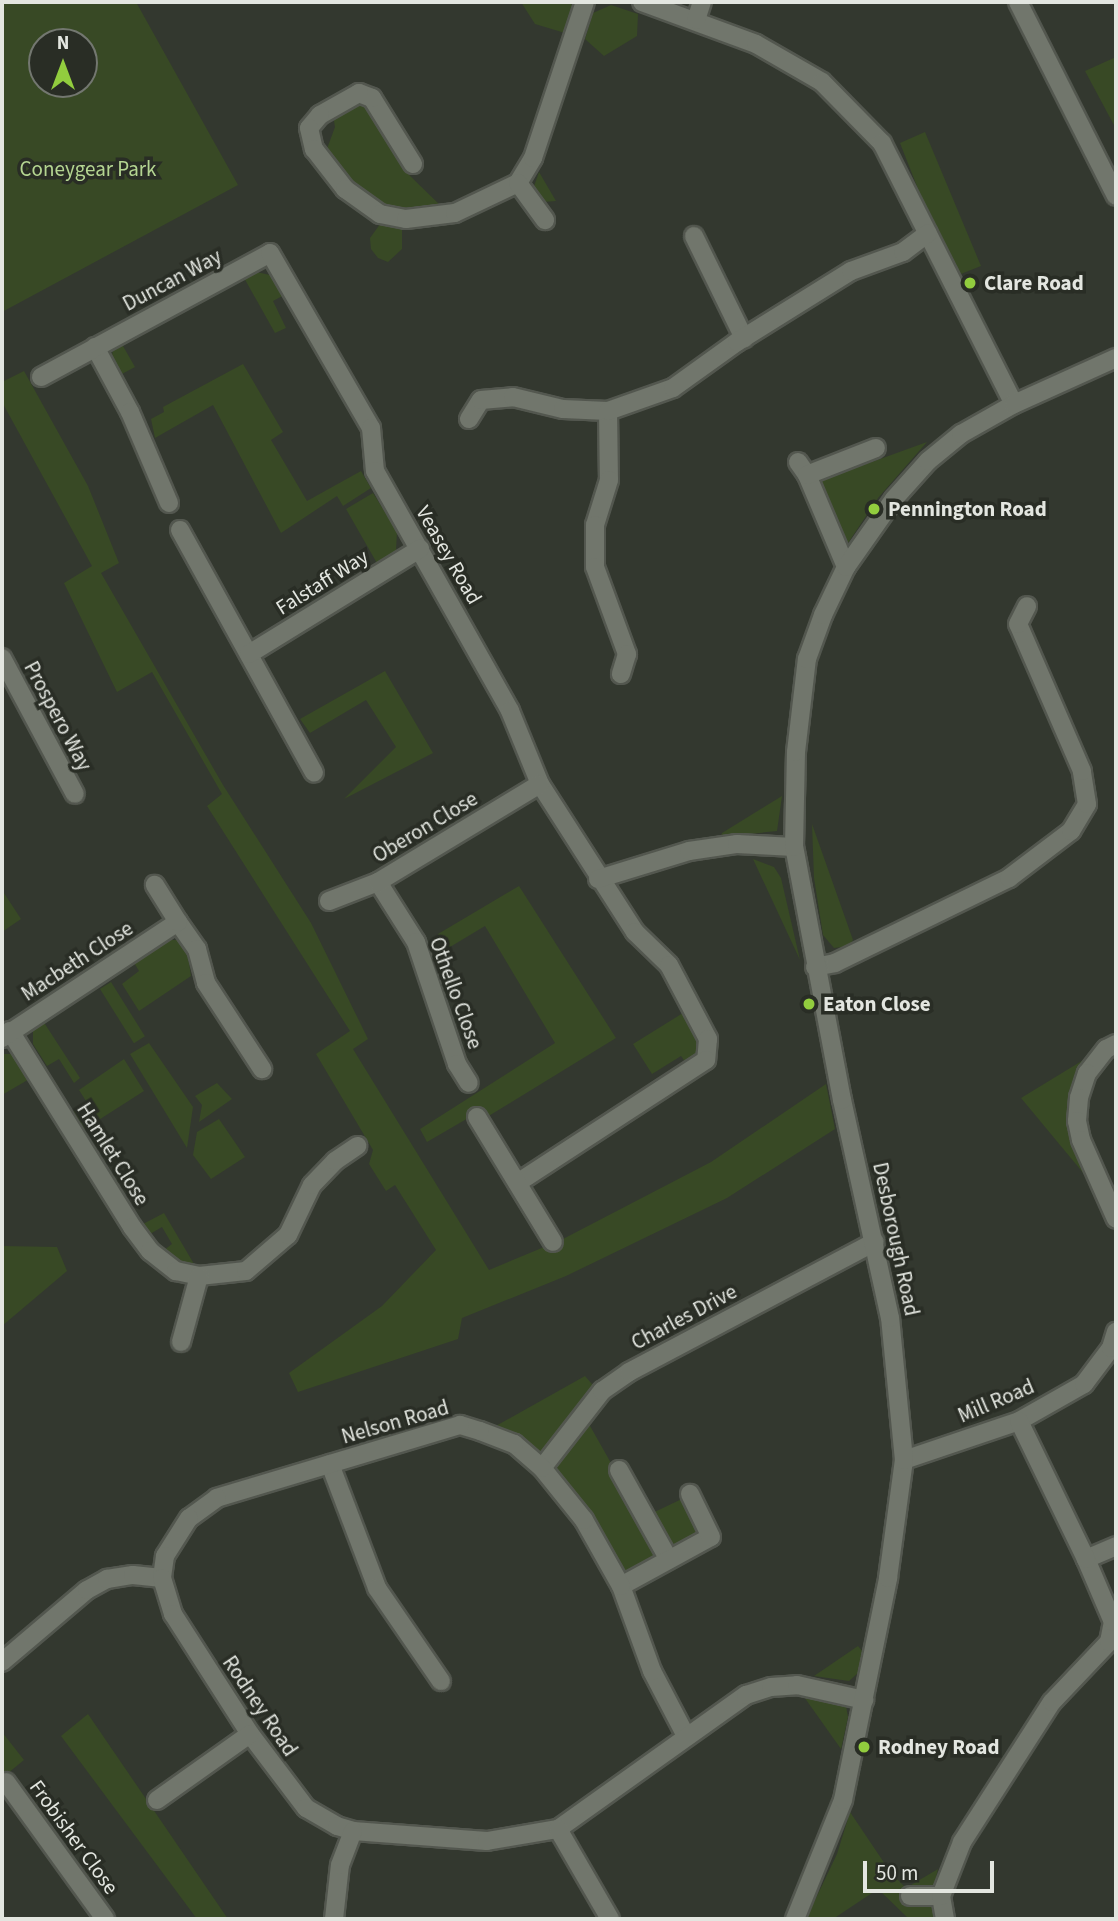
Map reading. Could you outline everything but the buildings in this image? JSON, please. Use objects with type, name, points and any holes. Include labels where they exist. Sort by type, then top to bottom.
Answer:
[{"type":"street","points":[[413,164],[372,98],[359,93],[320,115],[309,128],[314,149],[345,189],[380,214],[406,219],[455,213],[518,183],[533,158],[585,2]]},
{"type":"street","points":[[642,2],[756,44],[822,82],[882,143],[1014,404]]},
{"type":"street","points":[[696,20],[702,2]]},
{"type":"street","points":[[1018,2],[1116,196]]},
{"type":"street","points":[[518,183],[545,220]]},
{"type":"street","points":[[469,419],[481,400],[513,397],[563,409],[608,411],[673,388],[744,338],[851,271],[903,252],[928,233]]},
{"type":"street","points":[[694,236],[744,338]]},
{"type":"street","name":"Duncan Way","points":[[41,377],[270,253]]},
{"type":"street","name":"Veasey Road","points":[[270,253],[372,428],[375,471],[510,711],[540,784],[598,879],[635,932],[669,965],[708,1038],[706,1060],[519,1182]]},
{"type":"street","points":[[95,347],[130,412],[169,503]]},
{"type":"street","name":"Desborough Road","points":[[795,1919],[843,1800],[888,1578],[904,1460],[894,1343],[875,1242],[815,967],[794,847],[796,752],[807,659],[823,615],[846,566],[894,499],[928,461],[961,435],[1014,404],[1116,358]]},
{"type":"street","points":[[608,411],[610,480],[595,525],[595,567],[627,654],[621,674]]},
{"type":"street","points":[[846,566],[802,468],[876,448]]},
{"type":"street","points":[[180,530],[314,773]]},
{"type":"street","name":"Falstaff Way","points":[[249,654],[420,549]]},
{"type":"street","points":[[815,967],[835,963],[1009,878],[1071,831],[1087,804],[1082,771],[1018,624],[1027,606]]},
{"type":"street","name":"Prospero Way","points":[[2,658],[75,794]]},
{"type":"street","name":"Oberon Close","points":[[329,901],[378,882],[540,784]]},
{"type":"street","points":[[598,879],[689,851],[737,844],[794,847]]},
{"type":"street","name":"Othello Close","points":[[378,882],[415,942],[457,1064],[468,1083]]},
{"type":"street","points":[[155,885],[197,949],[206,983],[262,1069]]},
{"type":"street","name":"Macbeth Close","points":[[6,1035],[178,922]]},
{"type":"street","name":"Hamlet Close","points":[[6,1035],[132,1227],[150,1251],[176,1271],[200,1276],[246,1271],[288,1235],[312,1185],[335,1161],[357,1146]]},
{"type":"street","points":[[1116,1044],[1106,1049],[1087,1073],[1079,1098],[1077,1121],[1081,1140],[1116,1219]]},
{"type":"street","points":[[477,1118],[519,1182],[553,1242]]},
{"type":"street","name":"Charles Drive","points":[[542,1468],[602,1391],[629,1372],[875,1242]]},
{"type":"street","points":[[181,1342],[200,1276]]},
{"type":"street","name":"Mill Road","points":[[904,1460],[1019,1421],[1084,1384],[1111,1348],[1116,1332]]},
{"type":"street","points":[[945,1919],[941,1896],[962,1842],[1052,1702],[1109,1642],[1113,1622],[1086,1559],[1019,1421]]},
{"type":"street","name":"Nelson Road","points":[[162,1578],[164,1556],[174,1538],[189,1518],[217,1498],[460,1425],[514,1444],[542,1468],[584,1520],[621,1586],[652,1671],[686,1736]]},
{"type":"street","points":[[330,1464],[377,1588],[441,1681]]},
{"type":"street","points":[[619,1470],[668,1558]]},
{"type":"street","points":[[621,1586],[668,1558],[711,1537],[690,1494]]},
{"type":"street","points":[[1086,1559],[1116,1546]]},
{"type":"street","points":[[2,1661],[87,1590],[107,1579],[133,1575],[162,1578]]},
{"type":"street","name":"Rodney Road","points":[[162,1578],[173,1614],[250,1734],[306,1808],[337,1826],[353,1831],[487,1841],[558,1829],[746,1695],[771,1687],[797,1685],[864,1700]]},
{"type":"street","points":[[157,1800],[250,1734]]},
{"type":"street","name":"Frobisher Close","points":[[6,1782],[105,1919]]},
{"type":"street","points":[[558,1829],[610,1919]]},
{"type":"street","points":[[334,1919],[340,1865],[353,1831]]},
{"type":"street","points":[[910,1896],[941,1896]]},
{"type":"green space","name":"Coneygear Park","points":[[2,2],[136,2],[238,185],[2,312]]},
{"type":"green space","points":[[521,2],[569,2],[572,5],[565,33],[535,24]]},
{"type":"green space","points":[[611,5],[638,14],[637,36],[604,56],[585,39],[593,13]]},
{"type":"green space","points":[[1116,57],[1116,126],[1115,127],[1085,71]]},
{"type":"green space","points":[[364,104],[402,168],[442,207],[405,211],[382,204],[353,184],[325,154],[335,127],[333,115]]},
{"type":"green space","points":[[925,132],[981,266],[961,274],[922,199],[900,143]]},
{"type":"green space","points":[[539,172],[556,201],[543,202],[533,189]]},
{"type":"green space","points":[[383,220],[402,227],[402,249],[388,262],[378,258],[371,249],[370,238]]},
{"type":"green space","points":[[256,272],[270,275],[286,294],[273,301],[286,328],[275,333],[243,276]]},
{"type":"green space","points":[[119,339],[135,367],[120,375],[112,358],[113,346]]},
{"type":"green space","points":[[243,364],[283,432],[271,440],[307,501],[361,471],[371,488],[343,506],[337,496],[281,533],[213,405],[155,438],[151,419],[164,412],[163,407]]},
{"type":"green space","points":[[24,371],[88,486],[119,563],[101,573],[223,785],[311,923],[368,1039],[353,1049],[489,1270],[561,1240],[711,1162],[826,1084],[835,1129],[727,1198],[566,1276],[462,1318],[458,1339],[298,1392],[289,1373],[382,1306],[436,1250],[395,1185],[386,1191],[369,1164],[373,1150],[316,1054],[350,1031],[207,806],[222,794],[152,672],[117,692],[64,583],[92,566],[2,402],[2,382]]},
{"type":"green space","points":[[927,442],[878,498],[846,546],[814,483]]},
{"type":"green space","points":[[373,493],[397,531],[396,551],[378,565],[346,509]]},
{"type":"green space","points":[[385,671],[433,753],[344,799],[396,747],[366,700],[310,733],[300,719]]},
{"type":"green space","points":[[782,796],[777,831],[721,837],[722,833]]},
{"type":"green space","points":[[812,824],[853,940],[849,946],[834,948],[823,935],[814,878]]},
{"type":"green space","points":[[753,859],[774,867],[781,878],[800,960]]},
{"type":"green space","points":[[519,886],[616,1038],[487,1117],[482,1110],[427,1142],[420,1129],[555,1043],[485,926],[445,950],[438,934]]},
{"type":"green space","points":[[2,890],[21,919],[2,932]]},
{"type":"green space","points":[[166,940],[178,940],[187,950],[191,976],[139,1011],[122,984],[139,971],[133,961]]},
{"type":"green space","points":[[111,982],[145,1036],[134,1043],[100,989]]},
{"type":"green space","points":[[683,1013],[698,1038],[698,1052],[686,1063],[681,1056],[652,1074],[633,1044]]},
{"type":"green space","points":[[43,1021],[80,1078],[74,1083],[59,1059],[47,1066],[33,1044],[33,1030]]},
{"type":"green space","points":[[149,1043],[193,1107],[187,1148],[130,1054]]},
{"type":"green space","points":[[2,1054],[16,1054],[31,1078],[2,1095]]},
{"type":"green space","points":[[124,1059],[144,1091],[83,1130],[72,1112],[86,1101],[79,1090]]},
{"type":"green space","points":[[1085,1059],[1069,1099],[1072,1142],[1099,1192],[1021,1098]]},
{"type":"green space","points":[[217,1083],[232,1099],[199,1122],[202,1105],[195,1096]]},
{"type":"green space","points":[[219,1119],[245,1157],[211,1179],[193,1155],[197,1132]]},
{"type":"green space","points":[[164,1213],[194,1264],[173,1259],[163,1251],[172,1244],[162,1227],[150,1234],[143,1224]]},
{"type":"green space","points":[[2,1246],[57,1247],[67,1271],[2,1326]]},
{"type":"green space","points":[[585,1376],[598,1391],[541,1463],[487,1431]]},
{"type":"green space","points":[[585,1417],[642,1518],[688,1496],[708,1536],[622,1581],[550,1469]]},
{"type":"green space","points":[[858,1646],[863,1652],[858,1673],[849,1681],[814,1676]]},
{"type":"green space","points":[[802,1694],[837,1698],[846,1706],[848,1717],[841,1749]]},
{"type":"green space","points":[[88,1714],[228,1919],[197,1919],[61,1736]]},
{"type":"green space","points":[[2,1732],[24,1760],[2,1778]]},
{"type":"green space","points":[[850,1812],[891,1873],[906,1888],[938,1869],[933,1891],[938,1919],[909,1919],[878,1889],[833,1919],[806,1919],[837,1854]]},
{"type":"place","name":"Clare Road","points":[[970,283]]},
{"type":"place","name":"Pennington Road","points":[[874,509]]},
{"type":"place","name":"Eaton Close","points":[[809,1004]]},
{"type":"place","name":"Rodney Road","points":[[864,1747]]}]
